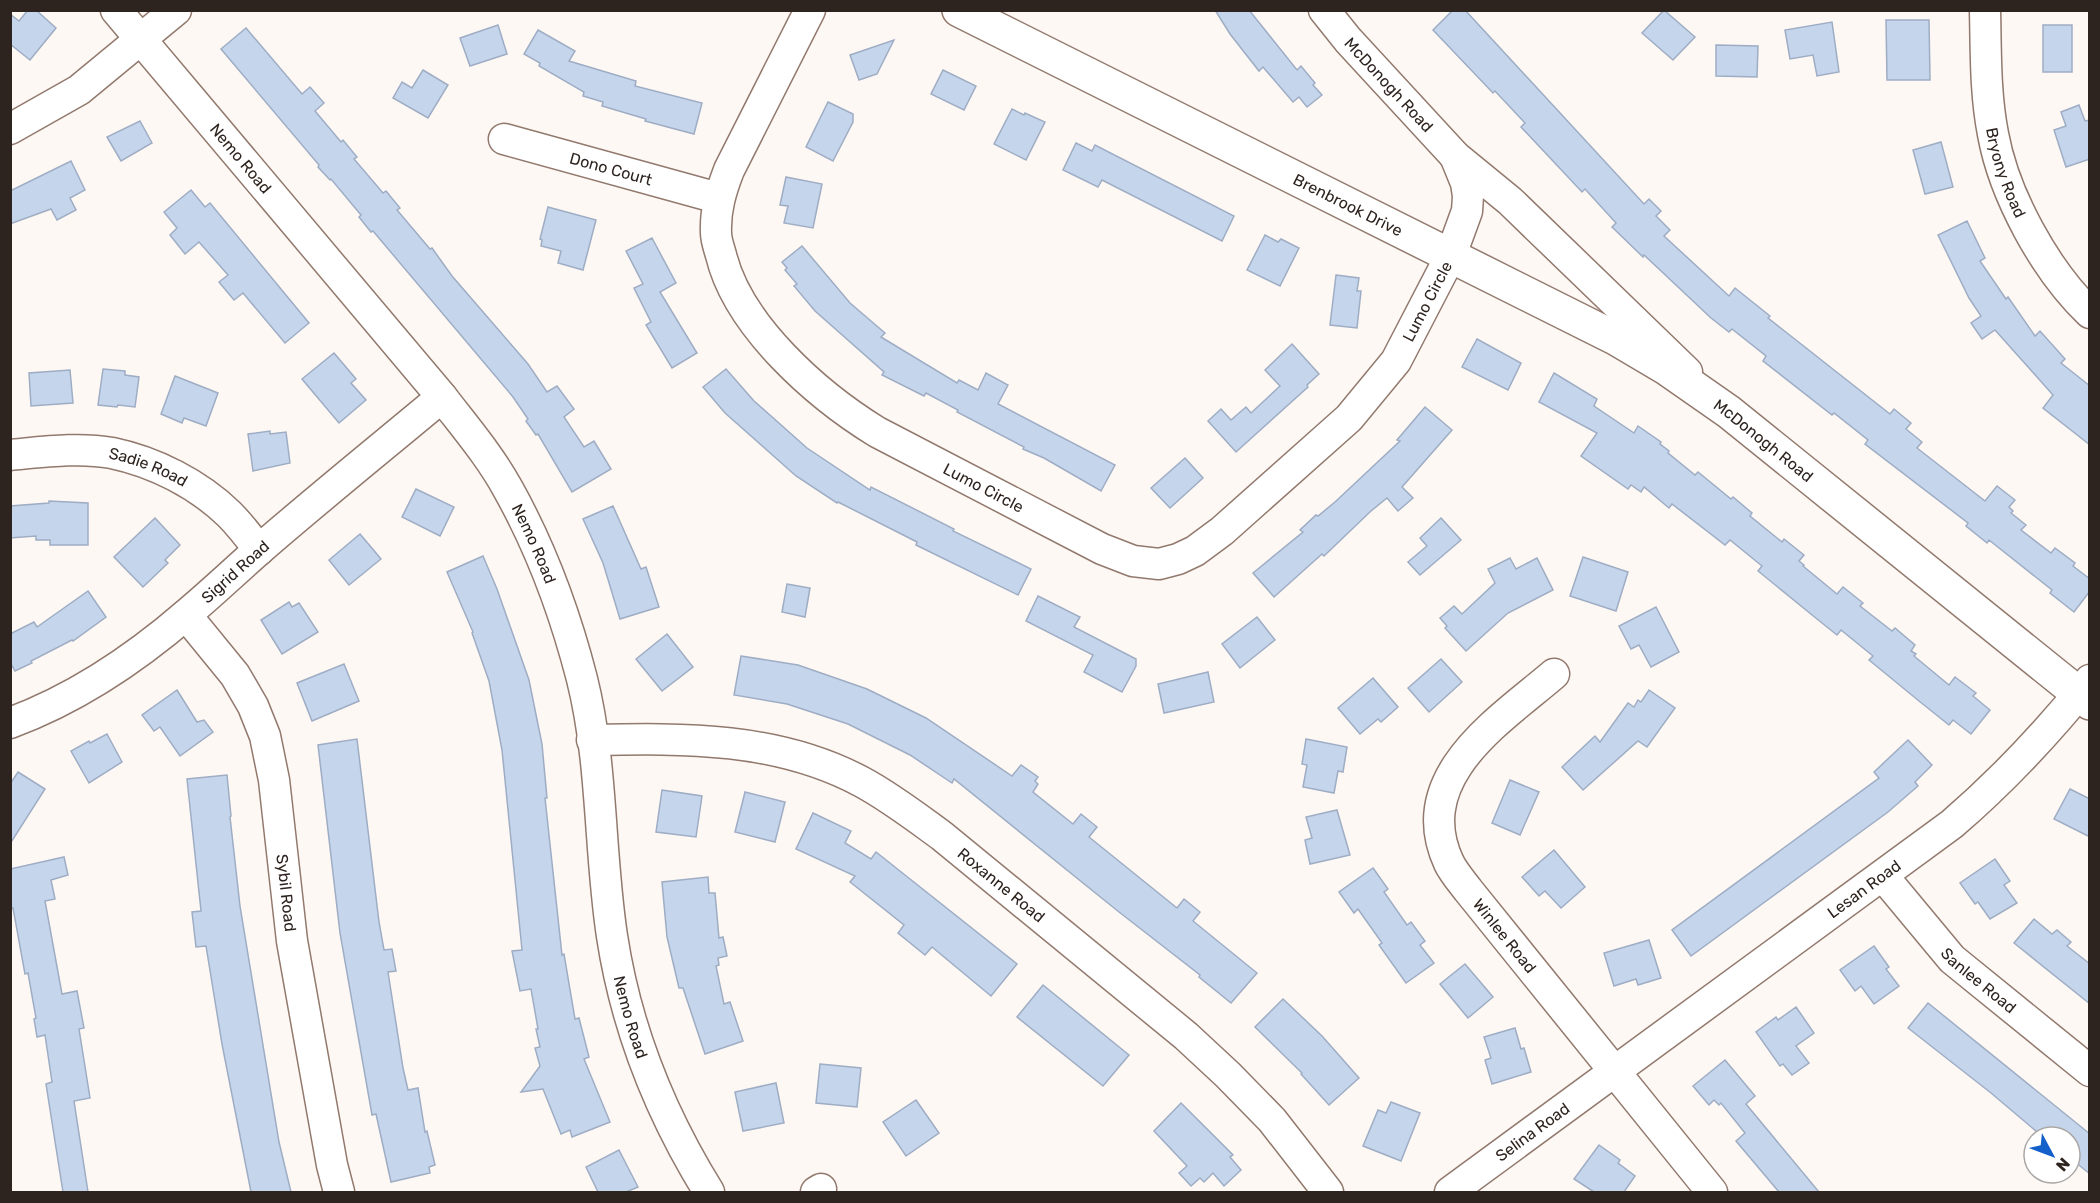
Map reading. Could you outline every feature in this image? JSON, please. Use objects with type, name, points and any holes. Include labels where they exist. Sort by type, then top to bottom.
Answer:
[{"type":"main road","name":"Brenbrook Drive","points":[[959,10],[1617,339],[1666,368],[1729,412]]},
{"type":"main road","name":"McDonogh Road","points":[[1729,412],[1975,609],[2086,693]]},
{"type":"street","name":"Nemo Road","points":[[116,10],[442,397],[508,489],[553,585],[582,681],[592,740],[612,935],[623,995],[643,1062],[673,1127],[709,1192]]},
{"type":"street","points":[[10,129],[79,90],[176,10]]},
{"type":"street","name":"Lumo Circle","points":[[810,10],[729,170],[718,198],[715,235],[724,268],[744,308],[776,347],[813,385],[844,412],[877,432],[1102,549],[1133,561],[1159,564],[1195,551],[1222,531],[1349,418],[1396,361],[1451,255]]},
{"type":"street","name":"McDonogh Road","points":[[1324,10],[1348,40],[1455,156],[1510,201],[1729,412]]},
{"type":"street","name":"Bryony Road","points":[[1985,10],[1987,90],[1993,135],[2006,178],[2049,264],[2090,313]]},
{"type":"street","name":"Dono Court","points":[[504,139],[718,198]]},
{"type":"street","name":"McDonogh Road","points":[[1451,255],[1467,211],[1468,196],[1466,183],[1455,156]]},
{"type":"street","name":"Sigrid Road","points":[[10,723],[60,700],[117,668],[186,615],[259,550],[442,397]]},
{"type":"street","name":"Sadie Road","points":[[10,455],[79,451],[110,453],[143,461],[177,477],[204,494],[230,515],[259,550]]},
{"type":"street","name":"Sybil Road","points":[[186,615],[235,675],[253,706],[265,736],[274,780],[292,941],[339,1192]]},
{"type":"street","name":"Winlee Road","points":[[1554,674],[1462,756],[1448,779],[1441,806],[1441,837],[1450,864],[1468,890],[1712,1192]]},
{"type":"street","name":"Lesan Road","points":[[1614,1072],[1952,824],[2019,762],[2086,693]]},
{"type":"street","name":"Roxanne Road","points":[[592,740],[676,738],[729,741],[821,763],[862,782],[900,805],[942,836],[1186,1036],[1272,1120],[1328,1192]]},
{"type":"street","name":"Sanlee Road","points":[[1883,876],[1952,959],[2090,1071]]},
{"type":"street","name":"Selina Road","points":[[1450,1192],[1614,1072]]},
{"type":"building","points":[[28,10],[36,10],[56,28],[30,60],[10,44],[10,14],[19,21]]},
{"type":"building","points":[[1215,10],[1249,10],[1297,70],[1301,66],[1322,95],[1307,107],[1299,97],[1293,102],[1263,67],[1259,71],[1230,34]]},
{"type":"building","points":[[1453,10],[1465,10],[1644,204],[1649,199],[1661,211],[1656,216],[1670,230],[1664,236],[1729,296],[1735,288],[1770,316],[1768,318],[1890,414],[1894,409],[1911,423],[1906,429],[1922,442],[1917,448],[1985,501],[1997,486],[2015,500],[2009,507],[2013,511],[2011,513],[2026,525],[2021,530],[2051,553],[2055,548],[2075,563],[2073,566],[2090,579],[2090,591],[2074,612],[2050,593],[2052,590],[1989,540],[1987,543],[1966,526],[1968,523],[1865,444],[1868,440],[1763,361],[1766,356],[1732,329],[1729,332],[1711,318],[1612,227],[1616,223],[1585,189],[1582,192],[1521,127],[1525,123],[1433,30]]},
{"type":"building","points":[[1664,10],[1695,37],[1673,60],[1642,33]]},
{"type":"building","points":[[1886,20],[1929,20],[1930,80],[1887,80]]},
{"type":"building","points":[[1832,22],[1839,72],[1817,76],[1813,55],[1790,59],[1785,30]]},
{"type":"building","points":[[498,25],[507,54],[470,66],[460,38]]},
{"type":"building","points":[[2043,25],[2072,25],[2072,72],[2043,72]]},
{"type":"building","points":[[246,28],[302,94],[310,87],[324,103],[315,111],[341,142],[343,140],[357,157],[354,159],[383,193],[386,191],[400,208],[397,210],[430,249],[432,248],[452,276],[528,364],[547,392],[557,386],[574,409],[564,417],[584,447],[594,441],[611,469],[572,492],[513,397],[373,231],[371,232],[359,217],[361,215],[318,167],[319,165],[221,49]]},
{"type":"building","points":[[538,30],[575,51],[569,61],[636,81],[635,86],[702,103],[694,134],[645,121],[646,119],[602,106],[603,102],[583,96],[584,92],[539,66],[540,63],[524,54]]},
{"type":"building","points":[[894,40],[877,74],[859,80],[850,55]]},
{"type":"building","points":[[1716,45],[1758,46],[1757,77],[1716,76]]},
{"type":"building","points":[[423,70],[448,85],[428,118],[393,98],[402,82],[412,88]]},
{"type":"building","points":[[943,70],[976,86],[964,110],[931,94]]},
{"type":"building","points":[[828,102],[853,114],[853,122],[833,161],[806,147]]},
{"type":"building","points":[[2079,105],[2085,121],[2090,120],[2090,159],[2066,167],[2054,130],[2066,126],[2061,112]]},
{"type":"building","points":[[1012,109],[1045,122],[1026,160],[994,144]]},
{"type":"building","points":[[140,121],[152,143],[121,161],[107,137]]},
{"type":"building","points":[[1941,142],[1953,187],[1925,194],[1913,150]]},
{"type":"building","points":[[1076,143],[1092,151],[1095,145],[1234,216],[1222,241],[1102,180],[1098,187],[1063,170]]},
{"type":"building","points":[[71,161],[85,190],[70,198],[76,210],[57,220],[51,209],[10,224],[10,191]]},
{"type":"building","points":[[786,177],[822,184],[813,228],[784,223],[788,206],[780,205]]},
{"type":"building","points":[[191,190],[205,207],[210,203],[309,323],[285,343],[243,293],[234,300],[219,282],[228,275],[199,242],[185,254],[170,235],[177,228],[164,212]]},
{"type":"building","points":[[548,207],[596,220],[583,270],[558,263],[561,251],[541,246],[542,240],[540,239]]},
{"type":"building","points":[[1967,221],[1985,258],[1980,261],[2006,299],[2008,297],[2035,336],[2040,331],[2065,359],[2061,363],[2090,386],[2090,445],[2043,408],[2053,395],[1995,330],[1982,339],[1971,323],[1981,316],[1969,298],[1938,235]]},
{"type":"building","points":[[1265,235],[1278,242],[1281,239],[1299,248],[1280,286],[1247,270]]},
{"type":"building","points":[[652,238],[676,283],[660,292],[697,353],[672,368],[646,325],[651,322],[634,288],[643,284],[626,251]]},
{"type":"building","points":[[802,246],[850,303],[885,333],[881,337],[957,383],[959,380],[978,390],[986,373],[1008,385],[998,404],[1115,465],[1101,491],[926,393],[924,396],[882,375],[884,372],[815,311],[794,286],[797,284],[785,270],[787,268],[782,262]]},
{"type":"building","points":[[1336,275],[1359,278],[1357,291],[1361,291],[1357,328],[1330,325]]},
{"type":"building","points":[[1477,339],[1521,363],[1508,390],[1462,367]]},
{"type":"building","points":[[1292,344],[1319,374],[1307,385],[1308,387],[1236,452],[1208,421],[1221,409],[1231,420],[1246,407],[1251,413],[1280,386],[1265,370]]},
{"type":"building","points":[[334,353],[356,379],[351,383],[366,400],[339,423],[302,379]]},
{"type":"building","points":[[103,369],[125,371],[125,375],[139,377],[135,407],[98,405]]},
{"type":"building","points":[[726,369],[754,401],[807,448],[870,490],[871,487],[1031,569],[1018,595],[837,503],[796,476],[725,413],[703,387]]},
{"type":"building","points":[[70,370],[73,403],[31,406],[29,373]]},
{"type":"building","points":[[1554,373],[1597,399],[1594,406],[1634,433],[1638,426],[1661,442],[1660,444],[1669,451],[1668,453],[1695,475],[1698,472],[1731,499],[1733,497],[1752,513],[1750,516],[1782,542],[1784,539],[1804,555],[1799,561],[1803,566],[1837,594],[1843,587],[1863,603],[1860,606],[1892,631],[1895,628],[1915,645],[1911,651],[1916,654],[1914,656],[1949,685],[1955,677],[1976,693],[1973,696],[1990,710],[1971,734],[1953,720],[1949,725],[1869,660],[1873,656],[1841,630],[1837,635],[1817,619],[1758,571],[1762,566],[1730,540],[1725,545],[1672,504],[1669,508],[1644,487],[1641,492],[1631,485],[1628,489],[1581,456],[1597,433],[1539,402]]},
{"type":"building","points":[[175,376],[218,393],[206,426],[184,418],[182,423],[161,414]]},
{"type":"building","points":[[1425,407],[1452,430],[1402,487],[1413,498],[1398,511],[1387,498],[1324,556],[1322,554],[1274,597],[1253,573],[1303,532],[1300,530],[1335,502],[1400,441],[1397,440]]},
{"type":"building","points":[[270,431],[270,434],[286,432],[290,463],[253,471],[248,434]]},
{"type":"building","points":[[1185,458],[1203,478],[1170,508],[1151,488]]},
{"type":"building","points":[[416,489],[454,507],[440,536],[402,517]]},
{"type":"building","points":[[49,501],[88,503],[88,545],[50,545],[50,540],[36,540],[36,536],[10,538],[10,506],[49,503]]},
{"type":"building","points":[[613,506],[641,569],[646,567],[659,607],[620,619],[603,563],[583,519]]},
{"type":"building","points":[[155,518],[180,545],[165,560],[168,563],[143,587],[114,557]]},
{"type":"building","points":[[1441,518],[1461,540],[1420,575],[1408,562],[1427,546],[1420,538]]},
{"type":"building","points":[[360,534],[381,559],[349,585],[329,560]]},
{"type":"building","points":[[483,556],[529,680],[542,744],[547,798],[545,798],[562,955],[564,954],[575,1019],[579,1018],[589,1057],[584,1059],[610,1122],[572,1137],[570,1130],[561,1134],[543,1089],[521,1092],[540,1066],[535,1048],[540,1047],[531,989],[520,991],[512,951],[522,950],[502,750],[489,681],[473,632],[447,572]]},
{"type":"building","points":[[1583,557],[1628,572],[1616,611],[1570,596]]},
{"type":"building","points":[[1510,558],[1516,569],[1537,558],[1553,590],[1508,613],[1466,651],[1445,628],[1447,626],[1440,618],[1454,606],[1462,614],[1495,583],[1488,569]]},
{"type":"building","points":[[787,584],[810,588],[805,617],[782,612]]},
{"type":"building","points":[[88,591],[106,617],[73,641],[15,671],[10,662],[10,634],[34,622],[37,627]]},
{"type":"building","points":[[1038,596],[1080,617],[1074,627],[1136,659],[1136,666],[1122,692],[1084,672],[1093,655],[1026,621]]},
{"type":"building","points":[[289,602],[292,607],[299,603],[318,632],[282,654],[261,620]]},
{"type":"building","points":[[1656,607],[1679,652],[1651,667],[1639,645],[1631,649],[1619,626]]},
{"type":"building","points":[[1257,617],[1275,640],[1240,668],[1222,644]]},
{"type":"building","points":[[667,634],[693,667],[662,691],[636,659]]},
{"type":"building","points":[[741,656],[798,665],[867,689],[926,718],[1012,776],[1021,765],[1038,777],[1035,781],[1038,784],[1033,792],[1073,824],[1081,814],[1097,827],[1089,837],[1177,908],[1184,899],[1200,912],[1193,921],[1257,973],[1231,1003],[1199,977],[1200,975],[954,779],[952,783],[910,755],[848,724],[787,704],[734,695]]},
{"type":"building","points":[[1441,659],[1462,682],[1429,712],[1408,688]]},
{"type":"building","points":[[344,664],[359,701],[312,721],[297,683]]},
{"type":"building","points":[[1208,672],[1214,702],[1164,713],[1158,684]]},
{"type":"building","points":[[1373,678],[1398,707],[1381,722],[1378,719],[1360,734],[1338,708]]},
{"type":"building","points":[[177,690],[197,722],[204,720],[213,732],[180,756],[160,727],[154,731],[142,715]]},
{"type":"building","points":[[1649,690],[1675,708],[1647,747],[1638,741],[1583,790],[1562,767],[1595,736],[1600,742],[1628,703],[1634,707],[1638,700],[1641,702]]},
{"type":"building","points":[[107,734],[122,762],[89,783],[71,751]]},
{"type":"building","points":[[357,739],[379,922],[384,950],[392,949],[396,971],[388,972],[403,1068],[408,1090],[418,1088],[425,1132],[427,1131],[435,1165],[429,1167],[430,1173],[391,1182],[376,1114],[372,1115],[340,933],[318,745]]},
{"type":"building","points":[[1306,739],[1347,747],[1343,772],[1338,771],[1334,793],[1303,787],[1307,765],[1302,764]]},
{"type":"building","points":[[1908,740],[1932,765],[1915,782],[1918,786],[1888,812],[1691,956],[1672,930],[1879,778],[1874,772]]},
{"type":"building","points":[[18,772],[45,789],[10,844],[10,784]]},
{"type":"building","points":[[227,775],[240,906],[279,1142],[291,1192],[251,1192],[222,1044],[206,946],[196,947],[192,912],[201,911],[187,779]]},
{"type":"building","points":[[1510,780],[1539,792],[1520,835],[1492,823]]},
{"type":"building","points":[[2070,789],[2090,799],[2090,837],[2054,819]]},
{"type":"building","points":[[662,790],[702,796],[696,837],[656,832]]},
{"type":"building","points":[[745,792],[785,802],[775,842],[735,832]]},
{"type":"building","points":[[1337,810],[1350,855],[1310,864],[1305,840],[1312,838],[1306,817]]},
{"type":"building","points":[[813,813],[851,831],[845,843],[871,859],[876,852],[1017,964],[991,996],[932,947],[925,955],[898,933],[904,925],[850,882],[855,876],[796,849]]},
{"type":"building","points":[[1554,850],[1585,887],[1561,908],[1545,891],[1539,896],[1522,877]]},
{"type":"building","points":[[64,857],[68,875],[51,880],[55,899],[45,901],[62,994],[77,991],[84,1028],[79,1029],[90,1098],[74,1101],[88,1192],[63,1192],[46,1084],[52,1082],[45,1035],[37,1037],[28,973],[25,974],[13,908],[10,909],[10,869]]},
{"type":"building","points":[[1995,859],[2010,881],[2004,885],[2017,903],[1990,919],[1978,902],[1975,904],[1960,883]]},
{"type":"building","points":[[1373,868],[1388,889],[1384,892],[1407,925],[1411,922],[1425,941],[1420,945],[1434,963],[1406,983],[1379,945],[1382,943],[1358,909],[1354,913],[1339,892]]},
{"type":"building","points":[[708,877],[709,893],[715,893],[719,938],[723,937],[727,956],[718,958],[719,965],[716,966],[724,1004],[730,1002],[743,1041],[705,1054],[683,988],[679,988],[667,937],[662,882]]},
{"type":"building","points":[[2034,919],[2052,934],[2057,930],[2071,942],[2067,946],[2090,964],[2090,1004],[2014,943]]},
{"type":"building","points":[[1649,940],[1661,978],[1638,985],[1636,979],[1614,986],[1604,953]]},
{"type":"building","points":[[1874,946],[1889,967],[1886,969],[1899,986],[1874,1004],[1861,986],[1855,991],[1840,970]]},
{"type":"building","points":[[1465,964],[1493,997],[1468,1018],[1440,984]]},
{"type":"building","points":[[1043,985],[1129,1055],[1103,1086],[1017,1017]]},
{"type":"building","points":[[1283,999],[1322,1036],[1359,1078],[1329,1105],[1302,1073],[1255,1027]]},
{"type":"building","points":[[1928,1003],[2079,1125],[2029,1125],[1908,1028]]},
{"type":"building","points":[[1796,1007],[1814,1033],[1796,1046],[1809,1063],[1792,1075],[1783,1064],[1780,1066],[1756,1032],[1776,1017],[1778,1020]]},
{"type":"building","points":[[1515,1028],[1531,1072],[1492,1084],[1485,1060],[1491,1058],[1484,1037]]},
{"type":"building","points":[[1725,1060],[1755,1096],[1746,1104],[1819,1192],[1779,1192],[1736,1141],[1745,1133],[1721,1103],[1719,1105],[1714,1100],[1709,1105],[1693,1086]]},
{"type":"building","points":[[820,1064],[861,1068],[857,1107],[816,1103]]},
{"type":"building","points":[[776,1083],[784,1123],[743,1131],[735,1092]]},
{"type":"building","points":[[916,1100],[939,1133],[906,1156],[883,1122]]},
{"type":"building","points":[[1391,1102],[1420,1113],[1401,1161],[1363,1146],[1378,1110],[1386,1113]]},
{"type":"building","points":[[1181,1103],[1233,1155],[1230,1157],[1241,1170],[1224,1186],[1213,1173],[1204,1182],[1200,1178],[1191,1186],[1179,1173],[1187,1166],[1154,1131]]},
{"type":"building","points":[[2082,1128],[2090,1134],[2090,1174],[2082,1168]]},
{"type":"building","points":[[1599,1145],[1620,1160],[1618,1163],[1635,1176],[1624,1192],[1594,1192],[1574,1179]]},
{"type":"building","points":[[619,1150],[638,1187],[626,1192],[598,1192],[586,1167]]}]
